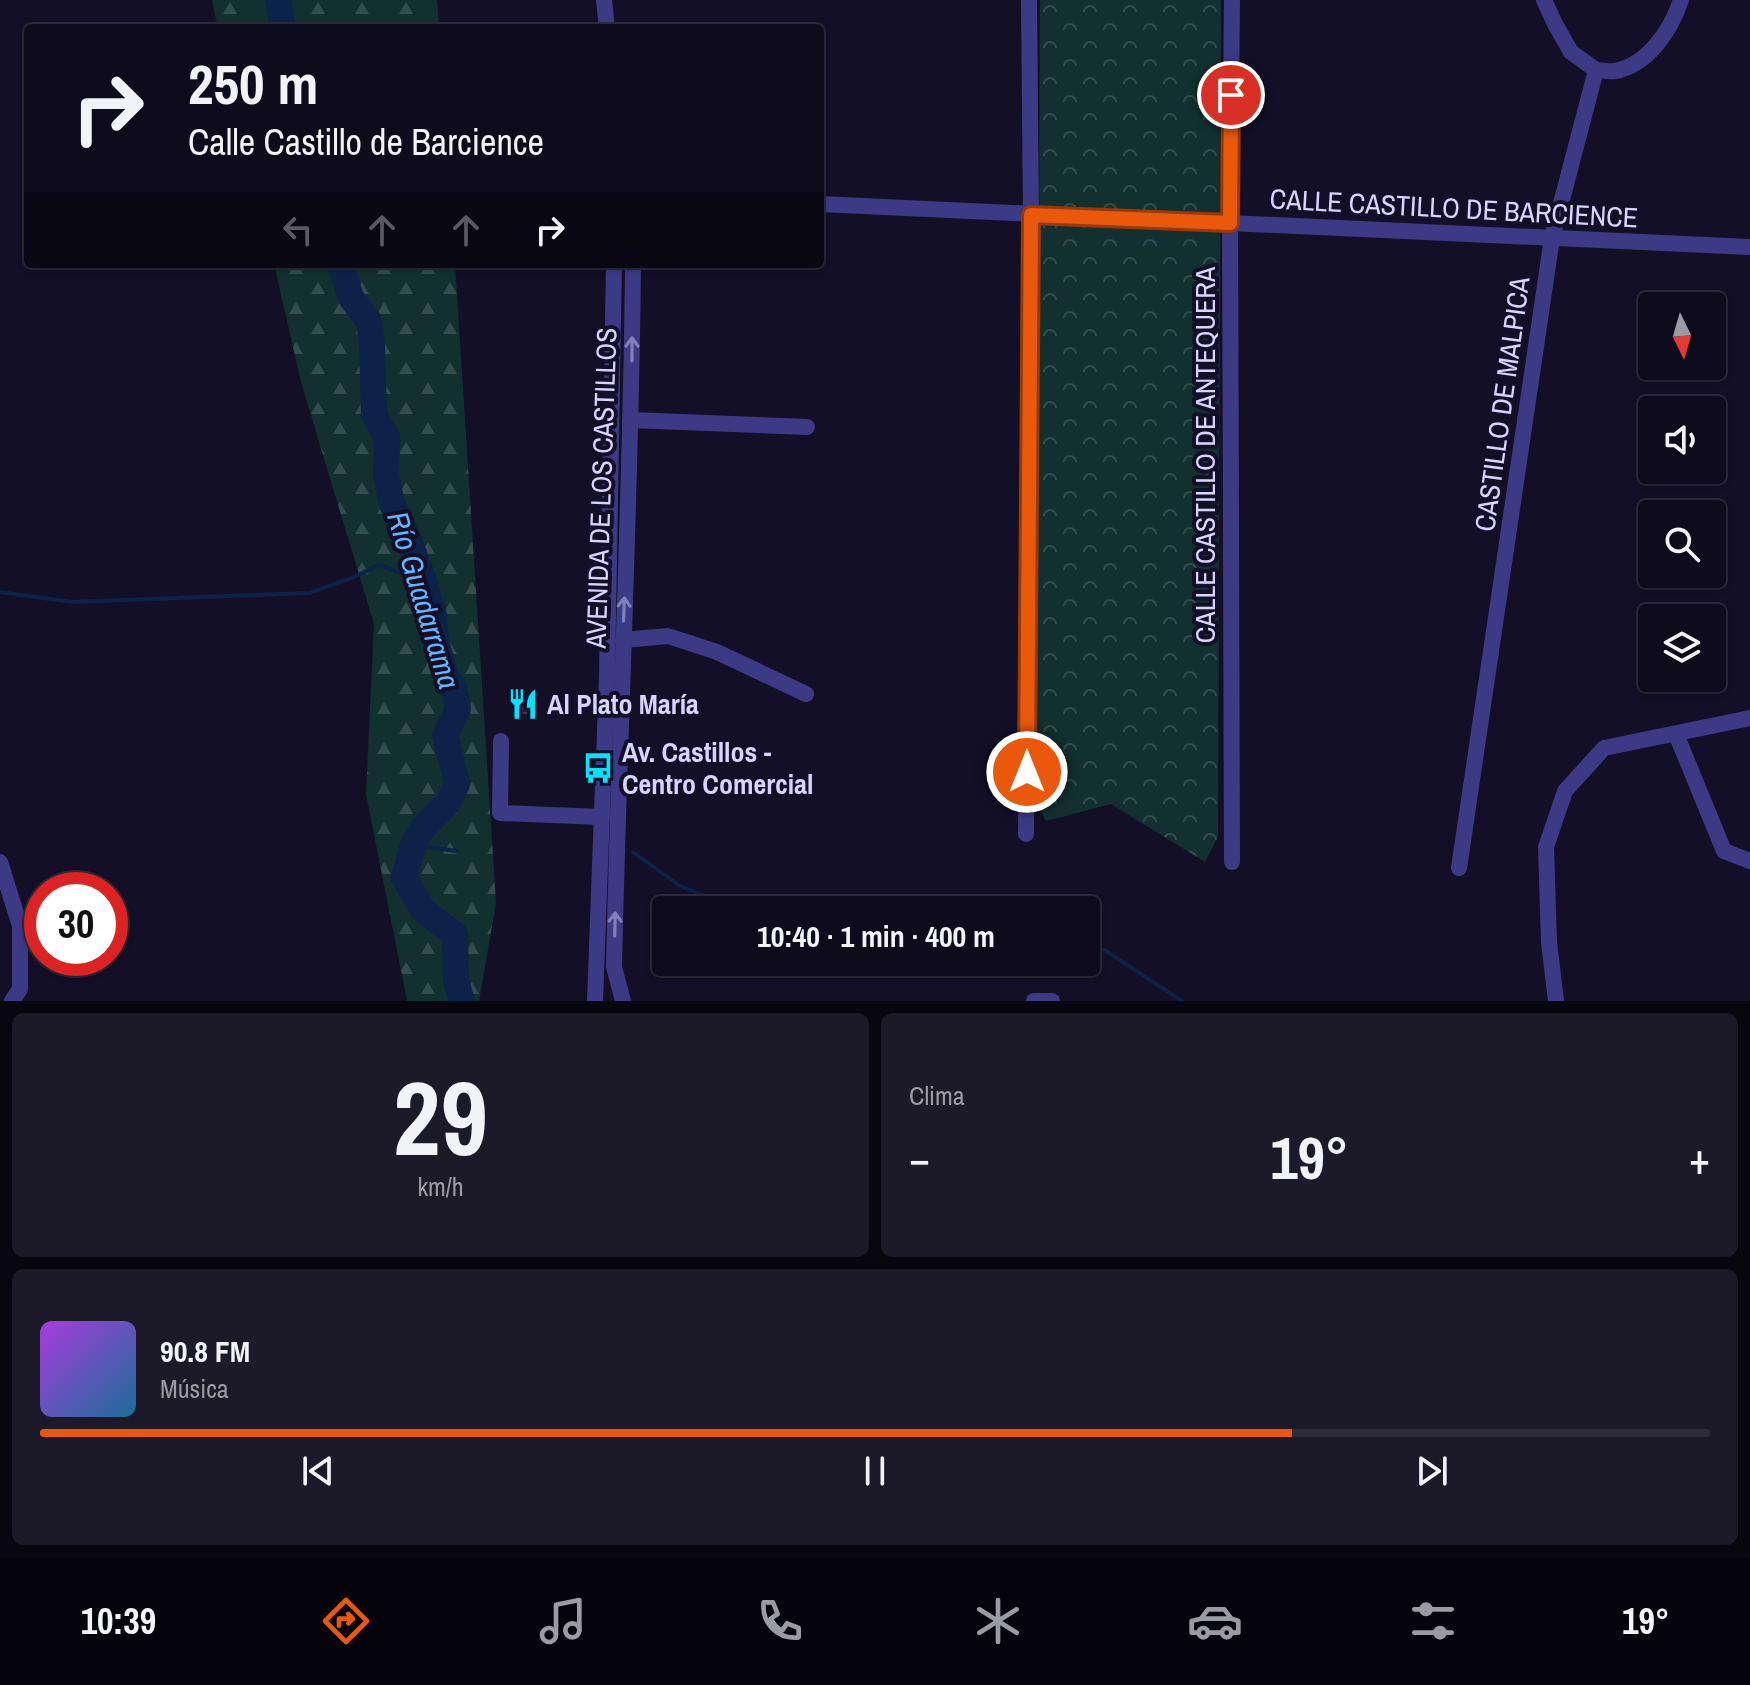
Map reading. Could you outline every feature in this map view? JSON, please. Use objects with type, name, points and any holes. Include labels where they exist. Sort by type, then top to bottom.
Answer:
[{"type":"street","points":[[604,0],[607,24]]},
{"type":"street","points":[[1026,834],[1031,215],[1029,0]]},
{"type":"street","name":"CALLE CASTILLO DE ANTEQUERA","points":[[1232,0],[1232,862]]},
{"type":"street","points":[[1544,0],[1571,52],[1596,70],[1614,71],[1638,62],[1653,49],[1681,0]]},
{"type":"street","name":"CASTILLO DE MALPICA","points":[[1459,868],[1552,238],[1596,70]]},
{"type":"street","name":"CALLE CASTILLO DE BARCIENCE","points":[[824,204],[1750,247]]},
{"type":"street","name":"AVENIDA DE LOS CASTILLOS","points":[[595,1001],[607,677],[614,268]]},
{"type":"street","name":"AVENIDA DE LOS CASTILLOS","points":[[623,1001],[614,967],[633,268]]},
{"type":"street","points":[[631,420],[807,427]]},
{"type":"street","points":[[623,640],[668,636],[717,652],[806,694]]},
{"type":"street","points":[[1556,1001],[1549,942],[1546,847],[1565,791],[1604,748],[1750,718]]},
{"type":"street","points":[[1676,734],[1724,851],[1750,861]]},
{"type":"street","points":[[501,741],[500,813],[602,817]]},
{"type":"street","points":[[0,862],[20,926],[20,989],[12,1001]]},
{"type":"street","points":[[1034,1001],[1052,1001]]},
{"type":"green space","points":[[212,0],[437,0],[439,24],[217,24]]},
{"type":"green space","points":[[1040,0],[1221,0],[1218,837],[1205,862],[1111,804],[1046,821],[1037,803]]},
{"type":"green space","points":[[275,268],[455,268],[496,903],[479,1001],[407,1001],[366,794],[374,624],[301,382]]},
{"type":"building","name":"Al Plato María","points":[[515,700],[532,700],[532,713],[514,713]]},
{"type":"waterway","name":"Río Guadarrama","points":[[278,0],[282,24]]},
{"type":"waterway","name":"Río Guadarrama","points":[[341,268],[351,298],[369,321],[374,415],[387,437],[386,475],[392,504],[424,581],[434,616],[436,641],[445,674],[454,688],[458,709],[445,735],[457,784],[448,803],[423,828],[413,845],[404,878],[423,910],[455,935],[456,981],[462,1001]]},
{"type":"waterway","points":[[0,592],[72,602],[309,593],[379,565],[424,581]]},
{"type":"waterway","points":[[413,845],[457,851]]},
{"type":"waterway","points":[[633,852],[680,886],[706,896]]},
{"type":"waterway","points":[[1100,949],[1182,1001]]},
{"type":"place","name":"Al Plato María","points":[[523,704]]},
{"type":"place","name":"Av. Castillos - Centro Comercial","points":[[598,768]]},
{"type":"route","points":[[1027,772],[1031,215],[1230,223],[1231,95]]}]
